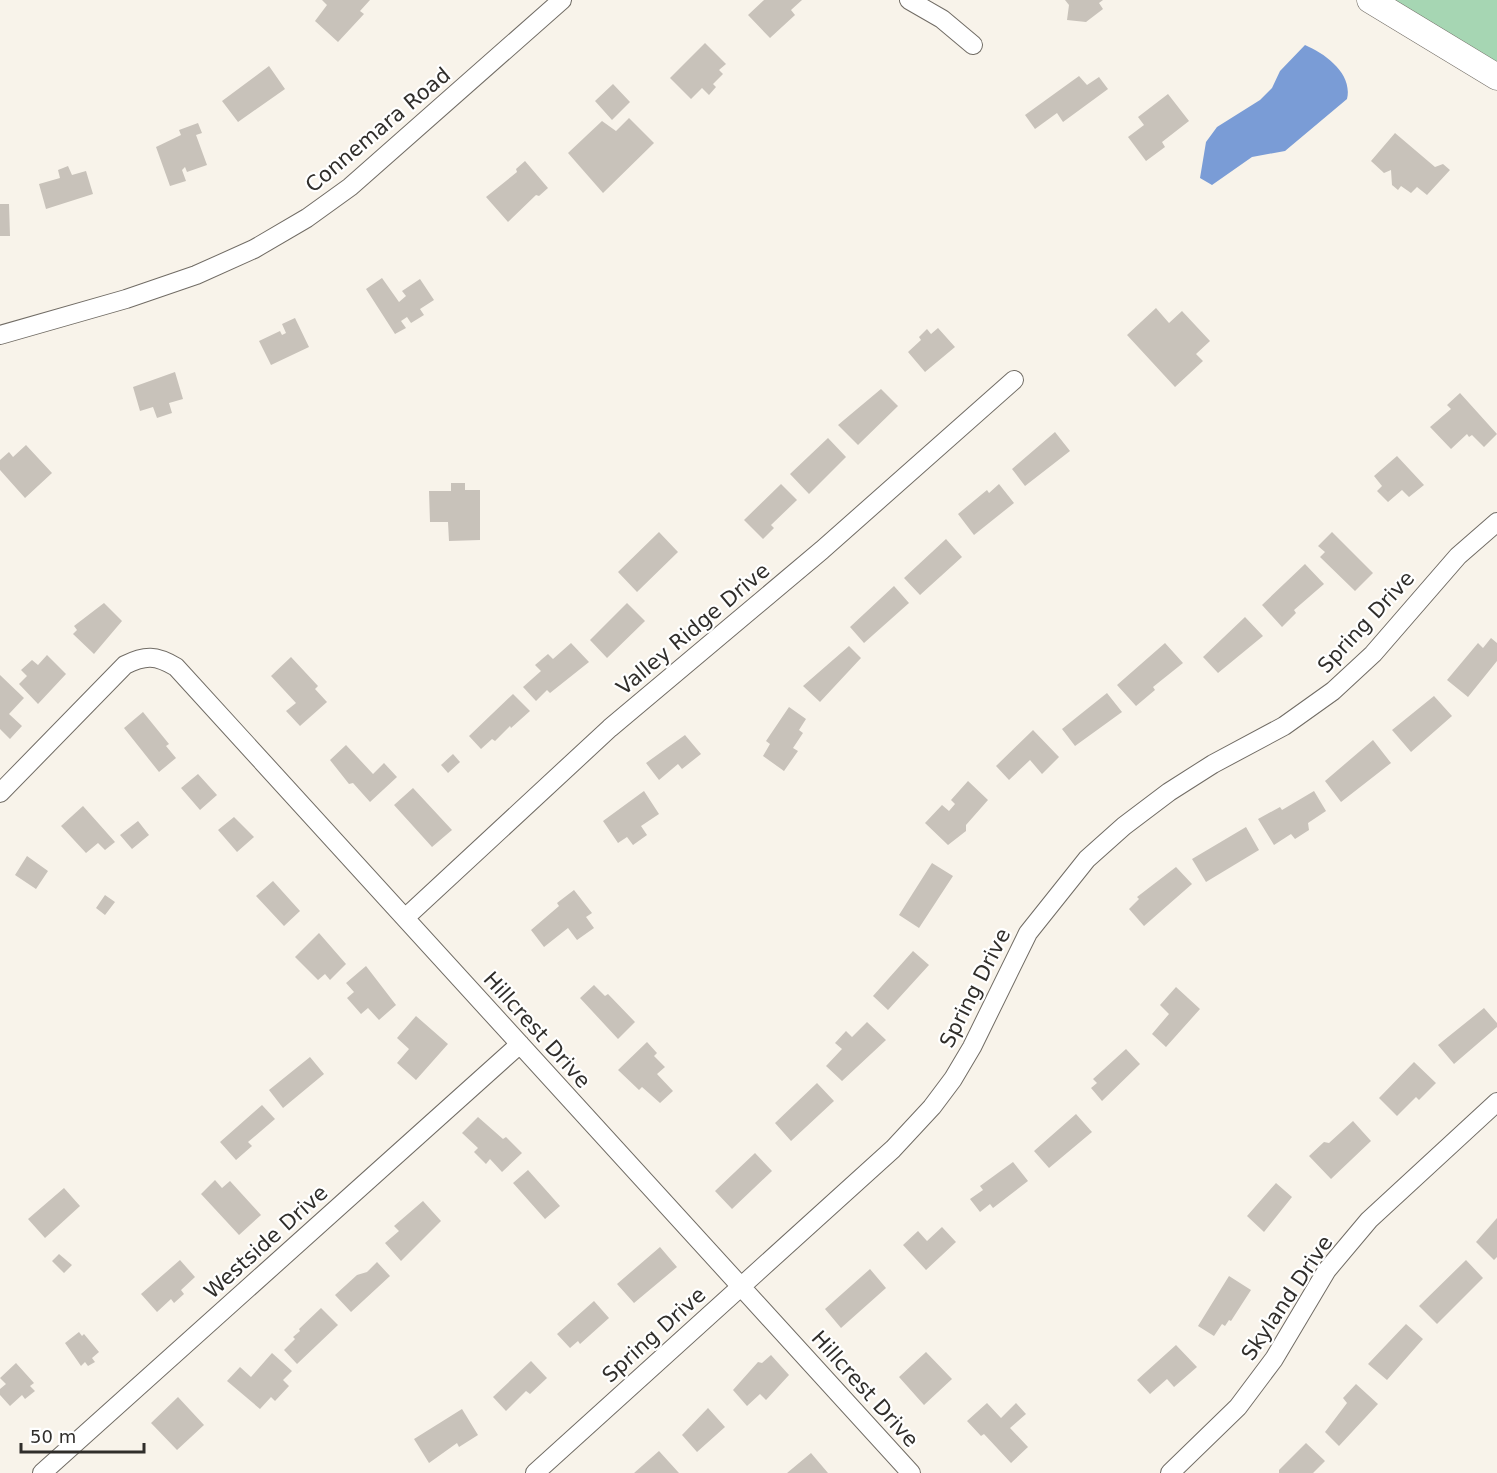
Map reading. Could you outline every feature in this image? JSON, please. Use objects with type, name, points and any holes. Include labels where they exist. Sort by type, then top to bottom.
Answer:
[{"type":"street","name":"Connemara Road","points":[[0,335],[126,299],[196,275],[254,249],[307,218],[350,187],[562,0]]},
{"type":"street","points":[[909,0],[942,20],[973,45]]},
{"type":"street","points":[[1370,0],[1497,77]]},
{"type":"street","name":"Valley Ridge Drive","points":[[405,918],[610,728],[822,550],[1014,380]]},
{"type":"street","name":"Spring Drive","points":[[535,1473],[893,1149],[932,1107],[972,1047],[1028,933],[1087,859],[1124,826],[1169,792],[1213,764],[1284,726],[1333,691],[1373,654],[1458,556],[1497,522]]},
{"type":"street","name":"Hillcrest Drive","points":[[0,793],[125,665],[142,657],[160,658],[176,667],[911,1473]]},
{"type":"street","name":"Westside Drive","points":[[42,1473],[520,1044]]},
{"type":"street","name":"Skyland Drive","points":[[1170,1473],[1238,1407],[1275,1359],[1327,1270],[1369,1220],[1497,1102]]},
{"type":"green space","points":[[1390,0],[1497,0],[1497,66]]},
{"type":"water","points":[[1305,45],[1329,59],[1342,73],[1348,90],[1347,99],[1285,151],[1252,157],[1212,185],[1200,178],[1206,142],[1217,127],[1260,100],[1272,88],[1280,71]]},
{"type":"building","points":[[322,0],[370,0],[360,11],[364,14],[338,42],[315,21],[327,5]]},
{"type":"building","points":[[764,0],[802,0],[791,10],[795,15],[770,38],[748,15]]},
{"type":"building","points":[[1065,0],[1103,0],[1099,3],[1103,9],[1086,22],[1067,20],[1069,5]]},
{"type":"building","points":[[705,43],[726,64],[719,70],[723,74],[713,84],[716,87],[709,95],[702,88],[691,99],[670,78]]},
{"type":"building","points":[[269,66],[285,89],[238,122],[222,101]]},
{"type":"building","points":[[1079,76],[1087,85],[1099,77],[1108,89],[1063,122],[1057,113],[1035,129],[1025,115]]},
{"type":"building","points":[[613,84],[630,102],[612,120],[595,101]]},
{"type":"building","points":[[1168,94],[1189,121],[1162,142],[1165,147],[1146,161],[1128,137],[1144,125],[1138,117]]},
{"type":"building","points":[[629,118],[654,143],[603,193],[568,153],[602,121],[616,131]]},
{"type":"building","points":[[198,123],[202,133],[196,135],[207,165],[187,172],[185,167],[182,170],[186,181],[170,186],[156,147],[181,135],[179,130]]},
{"type":"building","points":[[1395,133],[1435,167],[1443,164],[1450,170],[1427,195],[1417,187],[1411,193],[1401,186],[1398,190],[1392,185],[1391,170],[1384,173],[1371,161]]},
{"type":"building","points":[[525,161],[548,188],[539,196],[536,195],[508,222],[486,197],[517,172],[516,169]]},
{"type":"building","points":[[68,166],[72,175],[86,171],[93,194],[46,209],[39,184],[60,178],[58,170]]},
{"type":"building","points":[[0,204],[9,204],[10,236],[0,236]]},
{"type":"building","points":[[382,278],[399,302],[406,296],[402,291],[420,279],[434,300],[420,309],[424,315],[411,323],[407,317],[401,321],[406,328],[395,334],[366,289]]},
{"type":"building","points":[[1156,308],[1169,323],[1182,311],[1210,341],[1196,354],[1203,361],[1175,387],[1127,335]]},
{"type":"building","points":[[295,318],[309,347],[271,365],[259,341],[280,331],[282,335],[286,333],[282,324]]},
{"type":"building","points":[[938,328],[955,347],[925,372],[908,352],[921,340],[919,337],[927,329],[931,334]]},
{"type":"building","points":[[175,372],[183,399],[169,403],[172,413],[157,418],[153,407],[140,411],[133,387]]},
{"type":"building","points":[[881,389],[898,406],[858,445],[838,425]]},
{"type":"building","points":[[1460,393],[1497,434],[1484,447],[1472,435],[1469,437],[1467,434],[1451,449],[1430,427],[1451,409],[1447,405]]},
{"type":"building","points":[[1055,432],[1070,451],[1025,486],[1012,469]]},
{"type":"building","points":[[828,438],[846,457],[809,494],[790,474]]},
{"type":"building","points":[[26,445],[52,473],[25,498],[0,470],[0,460],[9,452],[13,457]]},
{"type":"building","points":[[1397,456],[1424,485],[1409,497],[1402,490],[1388,502],[1377,491],[1382,486],[1374,476]]},
{"type":"building","points":[[451,483],[465,483],[465,490],[480,490],[480,540],[449,541],[448,522],[430,522],[429,491],[451,491]]},
{"type":"building","points":[[781,484],[797,500],[771,525],[774,528],[763,539],[744,520]]},
{"type":"building","points":[[999,484],[1014,503],[974,535],[958,514],[987,490],[989,493]]},
{"type":"building","points":[[659,532],[678,552],[637,592],[618,572]]},
{"type":"building","points":[[1332,532],[1373,573],[1355,591],[1320,557],[1325,552],[1318,546]]},
{"type":"building","points":[[946,539],[962,557],[920,595],[904,578]]},
{"type":"building","points":[[1305,564],[1324,584],[1294,610],[1296,613],[1282,627],[1262,605]]},
{"type":"building","points":[[894,586],[909,603],[864,643],[850,627]]},
{"type":"building","points":[[104,603],[122,621],[94,654],[73,634],[77,630],[74,626]]},
{"type":"building","points":[[627,603],[645,621],[607,658],[590,640]]},
{"type":"building","points":[[1245,617],[1263,636],[1218,673],[1203,657]]},
{"type":"building","points":[[1491,638],[1497,643],[1497,661],[1468,697],[1447,680],[1478,643],[1483,648]]},
{"type":"building","points":[[571,643],[589,662],[550,693],[547,690],[536,701],[523,687],[541,671],[535,665],[548,654],[553,659]]},
{"type":"building","points":[[1165,643],[1183,663],[1153,687],[1155,690],[1136,706],[1117,685]]},
{"type":"building","points":[[849,646],[861,658],[820,702],[803,686]]},
{"type":"building","points":[[47,655],[66,674],[38,704],[19,684],[27,676],[21,670],[32,660],[38,665]]},
{"type":"building","points":[[291,657],[318,686],[315,689],[327,702],[300,726],[286,711],[296,703],[271,676]]},
{"type":"building","points":[[0,675],[24,698],[9,714],[22,726],[10,739],[0,729]]},
{"type":"building","points":[[1107,693],[1122,712],[1075,746],[1062,729]]},
{"type":"building","points":[[513,694],[530,711],[495,741],[492,739],[481,749],[469,736]]},
{"type":"building","points":[[1434,696],[1452,716],[1411,752],[1392,730]]},
{"type":"building","points":[[789,707],[806,719],[799,730],[803,733],[793,748],[798,751],[784,771],[763,756],[770,744],[766,741]]},
{"type":"building","points":[[143,712],[169,744],[166,746],[176,758],[159,772],[124,728]]},
{"type":"building","points":[[1033,730],[1059,757],[1042,774],[1030,760],[1009,780],[996,766]]},
{"type":"building","points":[[685,735],[701,754],[682,769],[678,764],[659,780],[646,763]]},
{"type":"building","points":[[1373,740],[1391,763],[1341,802],[1325,781]]},
{"type":"building","points":[[346,745],[373,774],[384,763],[397,777],[370,802],[353,783],[349,784],[330,760]]},
{"type":"building","points":[[453,754],[460,762],[448,773],[441,765]]},
{"type":"building","points":[[198,774],[217,795],[200,810],[181,788]]},
{"type":"building","points":[[968,781],[988,800],[966,825],[966,831],[948,845],[925,823],[942,805],[949,811],[955,804],[951,800]]},
{"type":"building","points":[[413,788],[452,830],[432,847],[394,805]]},
{"type":"building","points":[[644,791],[659,814],[641,826],[647,835],[633,845],[627,837],[618,843],[603,821]]},
{"type":"building","points":[[1314,791],[1326,811],[1308,823],[1309,830],[1295,839],[1291,834],[1274,845],[1258,819],[1280,807],[1282,810]]},
{"type":"building","points":[[83,806],[115,842],[105,850],[98,843],[86,853],[61,826]]},
{"type":"building","points":[[234,817],[254,837],[237,852],[218,830]]},
{"type":"building","points":[[138,821],[149,835],[132,849],[120,835]]},
{"type":"building","points":[[1246,827],[1259,850],[1206,882],[1192,859]]},
{"type":"building","points":[[27,856],[48,871],[36,889],[15,875]]},
{"type":"building","points":[[932,863],[953,876],[919,928],[899,915]]},
{"type":"building","points":[[1176,867],[1192,884],[1144,926],[1129,909],[1139,899],[1137,897]]},
{"type":"building","points":[[273,881],[300,911],[284,926],[256,896]]},
{"type":"building","points":[[574,890],[592,913],[586,917],[594,928],[577,940],[568,928],[544,947],[531,930],[559,906],[557,903]]},
{"type":"building","points":[[105,895],[115,902],[105,915],[96,908]]},
{"type":"building","points":[[319,933],[346,964],[330,980],[325,974],[318,980],[295,957]]},
{"type":"building","points":[[913,951],[929,965],[888,1010],[873,996]]},
{"type":"building","points":[[366,966],[396,1005],[379,1020],[368,1008],[361,1014],[347,998],[354,992],[346,983]]},
{"type":"building","points":[[594,985],[605,996],[608,994],[635,1022],[618,1039],[580,998]]},
{"type":"building","points":[[1176,987],[1200,1009],[1166,1047],[1152,1034],[1169,1014],[1160,1005]]},
{"type":"building","points":[[1484,1008],[1497,1023],[1497,1027],[1454,1064],[1438,1045]]},
{"type":"building","points":[[416,1016],[448,1044],[416,1080],[397,1063],[409,1049],[397,1038]]},
{"type":"building","points":[[867,1022],[886,1040],[842,1081],[826,1066],[842,1049],[835,1043],[846,1031],[852,1037]]},
{"type":"building","points":[[647,1042],[657,1053],[654,1056],[665,1067],[657,1074],[673,1091],[660,1103],[642,1087],[639,1090],[618,1070]]},
{"type":"building","points":[[1126,1049],[1140,1064],[1102,1101],[1091,1088],[1097,1083],[1093,1079]]},
{"type":"building","points":[[310,1057],[324,1074],[283,1108],[269,1090]]},
{"type":"building","points":[[1414,1062],[1436,1083],[1419,1100],[1416,1097],[1397,1116],[1379,1098]]},
{"type":"building","points":[[817,1083],[834,1101],[791,1141],[775,1123]]},
{"type":"building","points":[[262,1105],[275,1119],[248,1142],[252,1146],[236,1160],[220,1142]]},
{"type":"building","points":[[1076,1114],[1092,1132],[1049,1168],[1034,1151]]},
{"type":"building","points":[[478,1117],[503,1139],[506,1137],[522,1153],[502,1172],[490,1159],[486,1164],[474,1152],[478,1148],[462,1133]]},
{"type":"building","points":[[1353,1121],[1371,1141],[1331,1179],[1309,1156],[1324,1142],[1329,1143]]},
{"type":"building","points":[[755,1153],[772,1171],[732,1209],[715,1191]]},
{"type":"building","points":[[1013,1162],[1028,1181],[993,1208],[990,1204],[980,1212],[970,1199],[983,1190],[980,1186]]},
{"type":"building","points":[[528,1170],[560,1206],[545,1219],[513,1183]]},
{"type":"building","points":[[215,1180],[222,1188],[230,1181],[261,1215],[239,1235],[201,1194]]},
{"type":"building","points":[[1276,1183],[1292,1197],[1264,1232],[1247,1216]]},
{"type":"building","points":[[64,1188],[80,1206],[45,1238],[28,1219]]},
{"type":"building","points":[[423,1201],[441,1221],[401,1261],[385,1243],[399,1231],[394,1226]]},
{"type":"building","points":[[1497,1218],[1497,1257],[1494,1260],[1476,1242]]},
{"type":"building","points":[[942,1227],[956,1242],[926,1270],[903,1245],[918,1231],[927,1241]]},
{"type":"building","points":[[660,1247],[677,1267],[634,1303],[617,1284]]},
{"type":"building","points":[[59,1254],[72,1265],[64,1273],[52,1261]]},
{"type":"building","points":[[180,1260],[195,1277],[181,1290],[184,1294],[174,1303],[171,1299],[157,1312],[141,1294]]},
{"type":"building","points":[[1466,1260],[1483,1278],[1437,1324],[1419,1306]]},
{"type":"building","points":[[377,1262],[390,1276],[351,1312],[335,1295],[357,1275],[367,1272]]},
{"type":"building","points":[[870,1269],[886,1288],[841,1328],[825,1309]]},
{"type":"building","points":[[1229,1276],[1251,1290],[1231,1321],[1229,1320],[1225,1326],[1222,1324],[1214,1336],[1198,1326]]},
{"type":"building","points":[[594,1301],[609,1318],[580,1344],[578,1341],[570,1348],[557,1334]]},
{"type":"building","points":[[321,1308],[338,1325],[297,1364],[284,1350],[295,1339],[293,1337],[300,1331],[299,1329]]},
{"type":"building","points":[[1406,1324],[1423,1339],[1387,1380],[1368,1364]]},
{"type":"building","points":[[79,1332],[82,1336],[84,1334],[99,1352],[92,1358],[95,1362],[88,1366],[85,1362],[81,1366],[65,1343]]},
{"type":"building","points":[[1176,1345],[1197,1367],[1174,1387],[1167,1379],[1150,1394],[1137,1380]]},
{"type":"building","points":[[926,1352],[952,1379],[924,1405],[899,1377]]},
{"type":"building","points":[[272,1353],[292,1371],[283,1380],[289,1386],[275,1401],[271,1397],[260,1409],[227,1381],[240,1367],[251,1377]]},
{"type":"building","points":[[771,1355],[789,1375],[766,1400],[760,1394],[747,1406],[733,1390],[758,1362],[762,1363]]},
{"type":"building","points":[[531,1361],[547,1378],[530,1394],[526,1391],[506,1411],[493,1397]]},
{"type":"building","points":[[16,1363],[34,1383],[30,1386],[35,1391],[25,1399],[22,1395],[10,1406],[0,1395],[0,1389],[6,1384],[0,1378]]},
{"type":"building","points":[[1356,1384],[1378,1404],[1339,1446],[1325,1432],[1347,1403],[1343,1398]]},
{"type":"building","points":[[178,1397],[204,1425],[177,1450],[151,1423]]},
{"type":"building","points":[[987,1403],[1001,1418],[1016,1403],[1026,1414],[1010,1428],[1028,1447],[1011,1463],[984,1434],[981,1436],[967,1421]]},
{"type":"building","points":[[708,1408],[725,1427],[697,1452],[682,1435]]},
{"type":"building","points":[[462,1409],[478,1435],[459,1447],[457,1443],[429,1463],[414,1439]]},
{"type":"building","points":[[1306,1443],[1325,1461],[1313,1473],[1279,1473],[1279,1470]]},
{"type":"building","points":[[659,1451],[679,1473],[634,1473]]},
{"type":"building","points":[[811,1453],[828,1473],[787,1473]]}]
